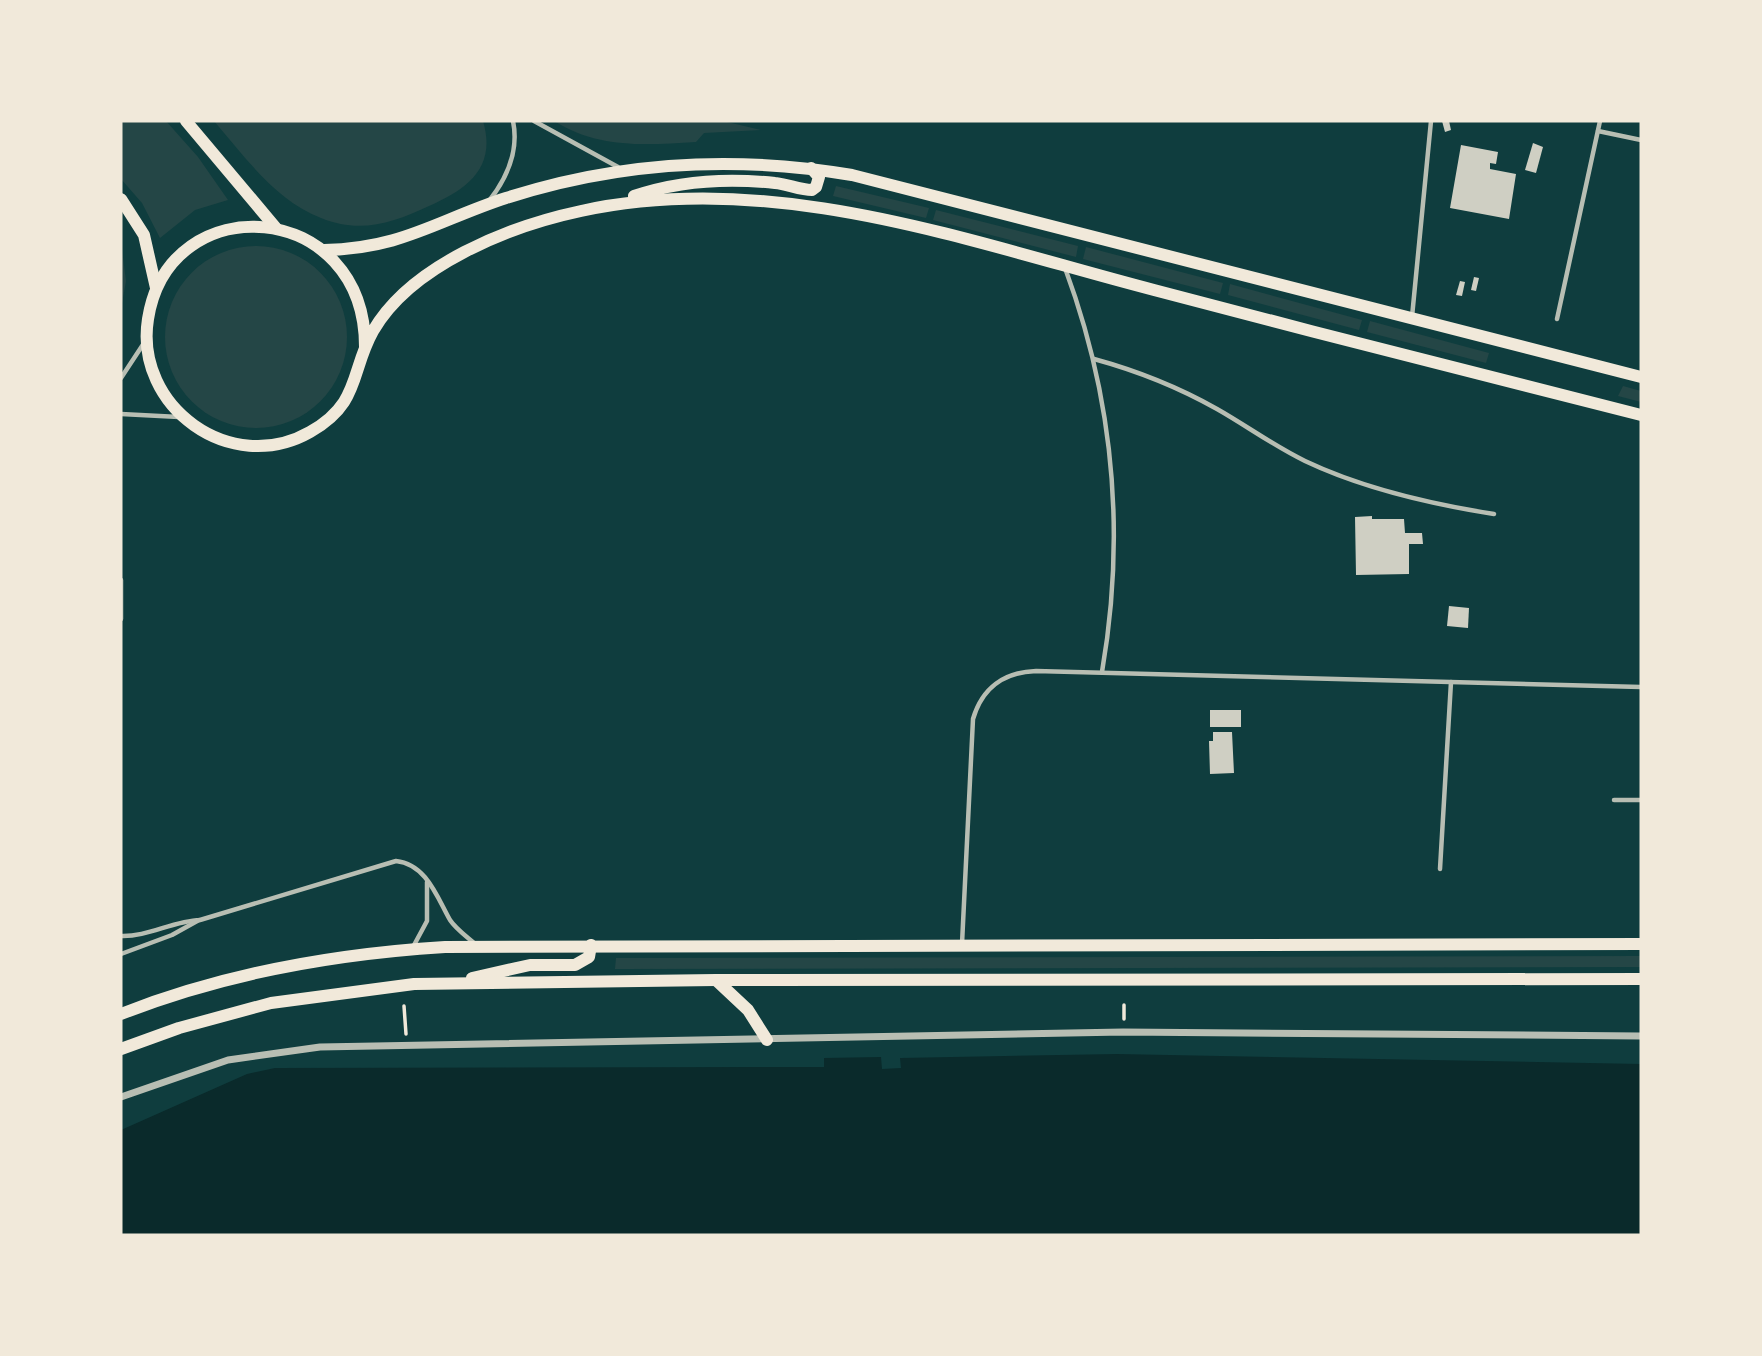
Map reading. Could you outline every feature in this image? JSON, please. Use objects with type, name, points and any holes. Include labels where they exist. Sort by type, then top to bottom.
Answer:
[{"type":"main road","points":[[186,121],[276,228]]},
{"type":"main road","points":[[324,250],[360,249],[395,242],[485,204],[550,184],[622,169],[698,162],[811,168],[893,185],[1641,377]]},
{"type":"main road","points":[[365,348],[397,298],[428,274],[518,230],[607,206],[664,187],[706,182],[778,183],[812,190],[817,187],[819,177],[811,168]]},
{"type":"main road","points":[[607,206],[680,197],[790,203],[887,222],[1641,415]]},
{"type":"main road","points":[[121,200],[144,235],[155,271],[156,290],[147,322],[146,339],[157,382],[182,417],[211,436],[244,446],[261,446],[295,439],[325,422],[348,396],[356,381],[365,348],[365,329],[357,294],[349,278],[324,250],[293,233],[276,228],[240,227],[206,238],[177,260],[156,290]]},
{"type":"main road","points":[[121,1014],[183,992],[255,972],[328,958],[412,949],[477,946],[1641,944]]},
{"type":"main road","points":[[462,982],[512,967],[581,964],[589,957],[591,945]]},
{"type":"main road","points":[[121,1049],[179,1028],[271,1003],[366,988],[462,982],[1641,979]]},
{"type":"main road","points":[[716,980],[748,1010],[767,1040]]},
{"type":"street","points":[[121,1097],[228,1060],[320,1047],[1123,1032],[1641,1036]]},
{"type":"lane","points":[[485,204],[499,188],[509,168],[514,148],[513,121]]},
{"type":"lane","points":[[534,121],[622,169]]},
{"type":"lane","points":[[1412,318],[1431,121]]},
{"type":"lane","points":[[1558,319],[1600,121]]},
{"type":"lane","points":[[1597,131],[1641,140]]},
{"type":"lane","points":[[1065,267],[1094,359],[1107,416],[1115,502],[1114,588],[1102,672]]},
{"type":"lane","points":[[121,378],[146,339]]},
{"type":"lane","points":[[1094,359],[1128,369],[1191,395],[1275,446],[1325,470],[1398,494],[1494,514]]},
{"type":"lane","points":[[121,414],[182,417]]},
{"type":"lane","points":[[121,580],[121,619]]},
{"type":"lane","points":[[962,945],[973,719],[976,707],[990,687],[1012,674],[1036,671],[1102,672],[1641,687]]},
{"type":"lane","points":[[1440,869],[1451,682]]},
{"type":"lane","points":[[1614,800],[1641,800]]},
{"type":"lane","points":[[121,954],[172,935],[200,920],[388,862],[410,865],[426,881],[455,927],[477,946]]},
{"type":"lane","points":[[412,949],[427,921],[426,881]]},
{"type":"lane","points":[[121,936],[132,936],[176,922],[200,920]]},
{"type":"path","points":[[1124,1005],[1124,1021]]},
{"type":"path","points":[[404,1006],[406,1029]]},
{"type":"shaded area","points":[[121,121],[166,121],[198,157],[228,200],[195,210],[160,238],[142,203],[121,179]]},
{"type":"shaded area","points":[[214,121],[483,121],[486,152],[476,175],[443,199],[389,221],[363,226],[349,225],[321,218],[289,200],[249,163]]},
{"type":"shaded area","points":[[554,121],[723,121],[761,130],[704,133],[696,142],[641,144],[588,137]]},
{"type":"shaded area","points":[[836,186],[929,208],[926,218],[833,196]]},
{"type":"shaded area","points":[[936,210],[1078,246],[1076,257],[933,220]]},
{"type":"shaded area","points":[[121,242],[126,281],[121,309]]},
{"type":"shaded area","points":[[256,246],[291,253],[320,273],[340,302],[347,337],[340,372],[320,401],[291,421],[256,428],[221,421],[192,401],[172,372],[165,337],[172,302],[192,273],[221,253]]},
{"type":"shaded area","points":[[1086,247],[1223,283],[1220,294],[1083,259]]},
{"type":"shaded area","points":[[1230,284],[1362,320],[1359,330],[1228,295]]},
{"type":"shaded area","points":[[1370,321],[1489,353],[1486,363],[1367,332]]},
{"type":"shaded area","points":[[1623,386],[1641,391],[1641,402],[1618,396]]},
{"type":"shaded area","points":[[1641,956],[1641,967],[615,969],[616,958]]},
{"type":"shaded area","points":[[1117,1054],[1641,1064],[1641,1235],[121,1235],[121,1130],[247,1074],[275,1068],[824,1067],[824,1058],[881,1057],[882,1069],[901,1068],[900,1058]]},
{"type":"building","points":[[1442,121],[1449,121],[1451,130],[1445,132]]},
{"type":"building","points":[[1533,143],[1543,147],[1536,173],[1525,170]]},
{"type":"building","points":[[1461,145],[1498,152],[1496,164],[1490,163],[1490,169],[1516,174],[1509,219],[1450,208]]},
{"type":"building","points":[[1474,277],[1479,278],[1476,291],[1471,290]]},
{"type":"building","points":[[1460,281],[1465,282],[1462,296],[1456,295]]},
{"type":"building","points":[[1372,516],[1372,519],[1404,519],[1405,533],[1422,533],[1423,544],[1409,544],[1409,574],[1356,575],[1355,517]]},
{"type":"building","points":[[1449,606],[1469,608],[1468,628],[1447,626]]},
{"type":"building","points":[[1210,710],[1241,710],[1241,727],[1210,727]]},
{"type":"building","points":[[1213,732],[1232,732],[1234,773],[1210,774],[1209,741],[1213,741]]}]
